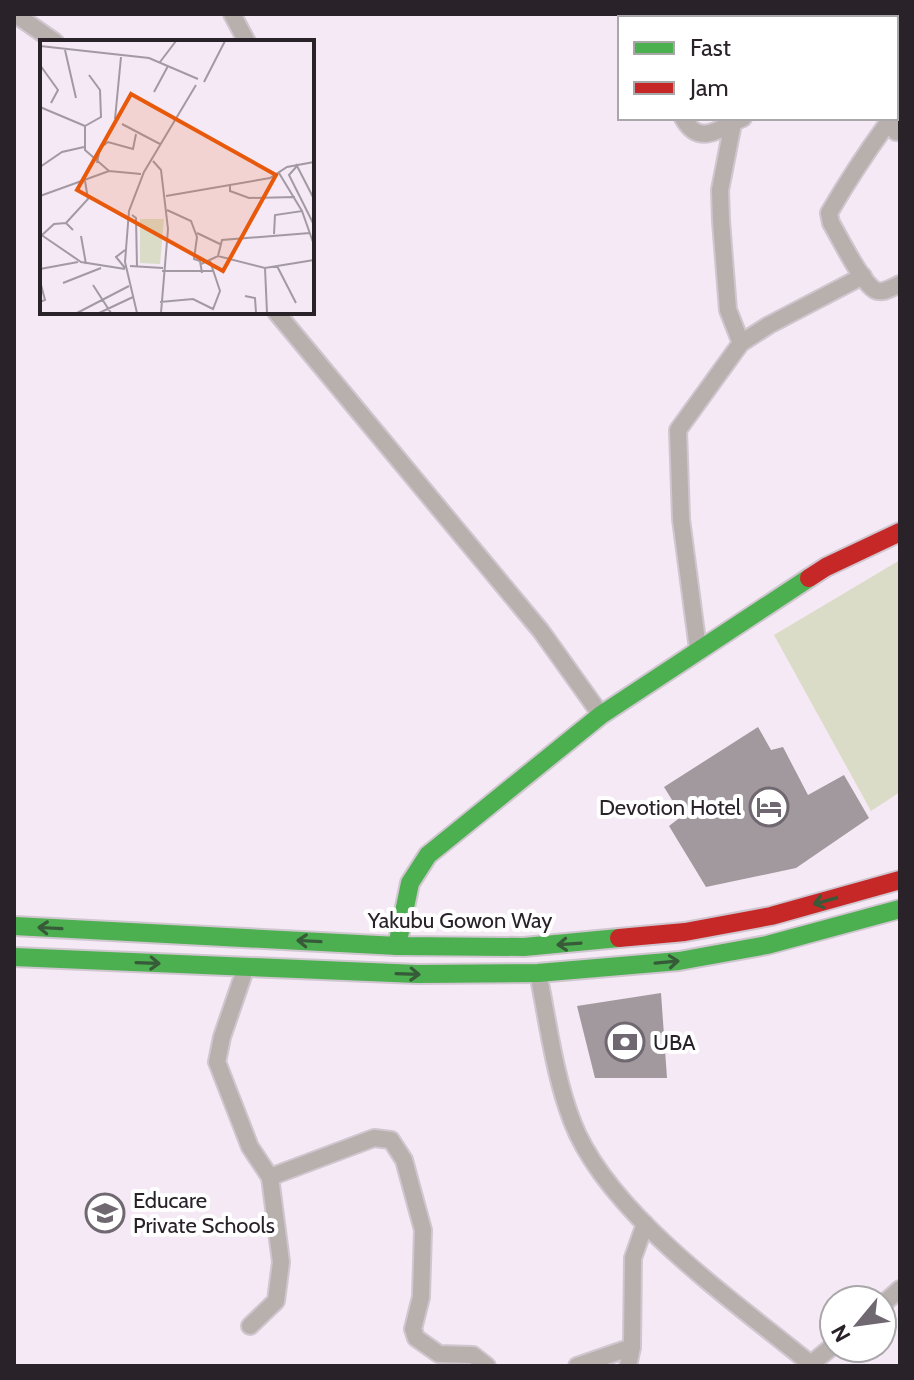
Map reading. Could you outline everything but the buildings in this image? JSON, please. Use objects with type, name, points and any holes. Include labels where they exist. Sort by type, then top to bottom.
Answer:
[{"type":"main road","points":[[397,946],[410,883],[428,855],[488,804],[601,715],[698,649],[826,567],[900,532]]},
{"type":"main road","points":[[14,957],[417,974],[538,973],[679,961],[767,945],[899,909],[896,881]]},
{"type":"main road","name":"Yakubu Gowon Way","points":[[14,926],[397,946],[524,947],[685,932],[771,916],[896,881]]},
{"type":"street","points":[[15,14],[52,40]]},
{"type":"street","points":[[232,14],[246,40]]},
{"type":"street","points":[[684,120],[693,133],[703,136],[738,120]]},
{"type":"street","points":[[738,120],[720,190],[728,310],[741,343]]},
{"type":"street","points":[[892,127],[848,178],[842,195],[829,213],[831,223],[874,290],[884,292],[900,284]]},
{"type":"street","points":[[698,649],[681,519],[678,430],[741,343],[863,276]]},
{"type":"street","points":[[278,314],[541,631],[601,715]]},
{"type":"street","points":[[246,967],[222,1037],[217,1062],[250,1147],[270,1177],[281,1262],[276,1301],[250,1326]]},
{"type":"street","points":[[538,973],[560,1080],[572,1121],[598,1169],[645,1224],[695,1270],[812,1365]]},
{"type":"street","points":[[270,1177],[374,1138],[391,1140],[404,1160],[423,1230],[421,1297],[413,1329],[416,1338],[439,1354],[473,1355],[487,1366]]},
{"type":"street","points":[[628,1366],[632,1347],[633,1258],[645,1224]]},
{"type":"street","points":[[577,1366],[632,1347]]},
{"type":"green space","points":[[900,560],[900,792],[871,811],[774,635]]},
{"type":"traffic: fast","points":[[397,946],[410,883],[428,855],[601,715],[809,578]]},
{"type":"traffic: fast","points":[[14,957],[417,974],[538,973],[679,961],[767,945],[900,909]]},
{"type":"traffic: fast","points":[[14,926],[397,946],[524,947],[619,938]]},
{"type":"traffic: jam","points":[[809,578],[900,532]]},
{"type":"traffic: jam","points":[[619,938],[685,932],[771,916],[900,880]]},
{"type":"place","name":"Devotion Hotel","points":[[769,807]]},
{"type":"place","name":"UBA","points":[[625,1042]]},
{"type":"place","name":"Educare Private Schools","points":[[105,1213]]}]
